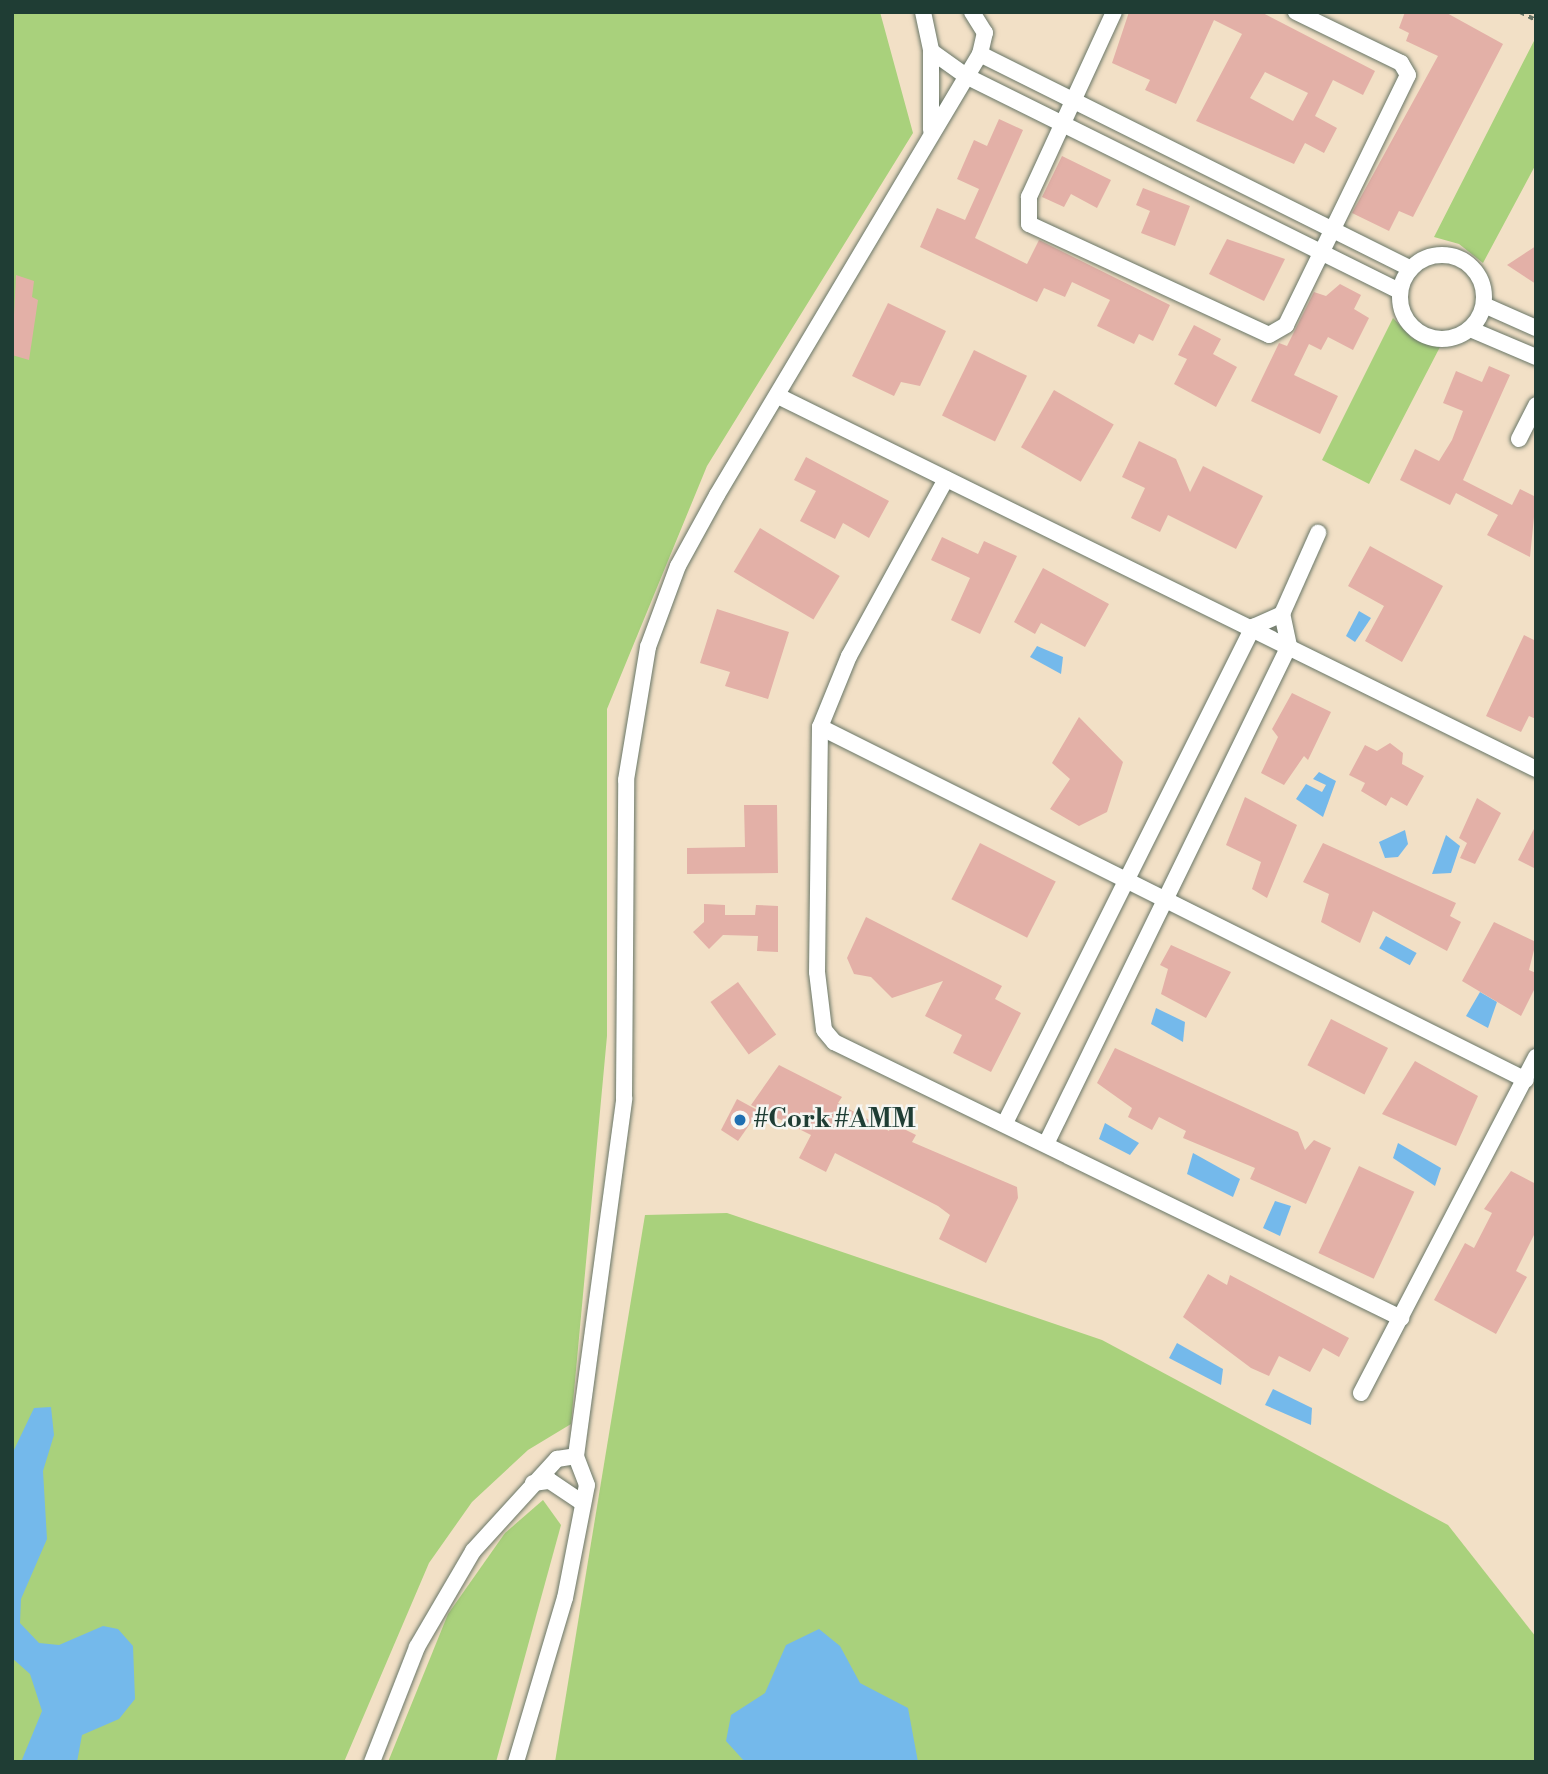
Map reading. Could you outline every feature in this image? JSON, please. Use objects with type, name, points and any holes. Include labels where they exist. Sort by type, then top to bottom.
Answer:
[{"type":"street","points":[[923,12],[931,51],[930,133]]},
{"type":"street","points":[[516,1762],[565,1598],[588,1476],[576,1456],[624,1099],[626,780],[640,677],[678,566],[930,133],[979,54],[985,33],[972,12]]},
{"type":"street","points":[[1114,12],[1026,213],[1044,234],[1269,335],[1286,325],[1408,75],[1401,63],[1296,12]]},
{"type":"street","points":[[931,51],[966,76],[1325,249],[1400,291]]},
{"type":"street","points":[[979,54],[1410,268]]},
{"type":"street","points":[[1437,255],[1456,257],[1479,276],[1484,305],[1470,329],[1449,339],[1418,332],[1403,314],[1400,291],[1410,268],[1437,255]]},
{"type":"street","points":[[1484,305],[1536,328]]},
{"type":"street","points":[[1470,329],[1536,357]]},
{"type":"street","points":[[778,396],[1254,627],[1536,769]]},
{"type":"street","points":[[1519,439],[1536,405]]},
{"type":"street","points":[[946,479],[849,656],[820,727],[817,972],[824,1030],[834,1042],[1401,1318]]},
{"type":"street","points":[[1046,1144],[1289,646],[1282,614],[1318,533]]},
{"type":"street","points":[[1004,1123],[1254,627],[1282,614]]},
{"type":"street","points":[[820,727],[1526,1080]]},
{"type":"street","points":[[1361,1393],[1536,1057]]},
{"type":"street","points":[[372,1762],[445,1595],[486,1534],[533,1483],[557,1459],[576,1456]]},
{"type":"street","points":[[533,1483],[550,1481],[581,1502]]},
{"type":"path","points":[[1520,12],[1536,20]]},
{"type":"green space","points":[[12,12],[880,12],[913,133],[707,466],[607,709],[607,1036],[571,1424],[528,1450],[472,1502],[429,1563],[344,1762],[12,1762]]},
{"type":"green space","points":[[1536,37],[1536,164],[1483,263],[1459,244],[1434,237]]},
{"type":"green space","points":[[1393,318],[1412,338],[1441,345],[1369,484],[1322,460]]},
{"type":"green space","points":[[727,1213],[1102,1340],[1448,1525],[1536,1637],[1536,1762],[555,1762],[645,1215]]},
{"type":"green space","points":[[543,1500],[561,1525],[496,1762],[388,1762],[448,1614],[505,1533]]},
{"type":"water","points":[[1359,611],[1371,618],[1355,642],[1346,636]]},
{"type":"water","points":[[1037,646],[1063,657],[1061,674],[1030,657]]},
{"type":"water","points":[[1319,772],[1336,781],[1323,817],[1296,799],[1306,784],[1322,792],[1326,785],[1313,779]]},
{"type":"water","points":[[1405,830],[1408,844],[1398,857],[1385,858],[1379,842]]},
{"type":"water","points":[[1446,835],[1460,846],[1451,873],[1432,874]]},
{"type":"water","points":[[1386,936],[1417,953],[1410,965],[1379,948]]},
{"type":"water","points":[[1480,992],[1497,1002],[1488,1028],[1466,1016]]},
{"type":"water","points":[[1156,1008],[1185,1022],[1183,1042],[1151,1024]]},
{"type":"water","points":[[1105,1123],[1139,1143],[1130,1155],[1099,1139]]},
{"type":"water","points":[[1398,1143],[1441,1168],[1435,1186],[1393,1158]]},
{"type":"water","points":[[1193,1153],[1240,1179],[1233,1197],[1187,1174]]},
{"type":"water","points":[[1275,1201],[1291,1206],[1280,1236],[1263,1228]]},
{"type":"water","points":[[1177,1343],[1223,1369],[1221,1385],[1169,1358]]},
{"type":"water","points":[[1273,1389],[1312,1408],[1311,1425],[1265,1405]]},
{"type":"water","points":[[51,1407],[54,1435],[43,1471],[47,1539],[21,1599],[20,1623],[39,1643],[59,1645],[103,1626],[118,1629],[133,1646],[135,1699],[119,1719],[82,1735],[77,1762],[21,1762],[42,1711],[30,1674],[12,1658],[12,1454],[34,1408]]},
{"type":"water","points":[[819,1629],[840,1646],[860,1683],[908,1708],[918,1762],[745,1762],[726,1741],[731,1715],[765,1693],[786,1645]]},
{"type":"building","points":[[1129,12],[1261,12],[1375,71],[1363,95],[1333,80],[1315,116],[1337,128],[1324,153],[1305,143],[1294,164],[1196,121],[1242,34],[1214,20],[1176,104],[1145,90],[1150,80],[1112,63]],"holes":[[[1265,72],[1308,93],[1293,121],[1250,98]]]},
{"type":"building","points":[[1405,12],[1445,12],[1503,44],[1413,217],[1399,211],[1389,231],[1352,213],[1438,56],[1406,41],[1409,33],[1399,28]]},
{"type":"building","points":[[999,119],[1023,130],[975,238],[1027,264],[1039,240],[1170,305],[1153,341],[1139,334],[1134,344],[1097,326],[1110,300],[1072,282],[1065,297],[1044,288],[1037,302],[920,247],[937,208],[965,220],[979,189],[957,179],[974,140],[987,146]]},
{"type":"building","points":[[1062,156],[1111,180],[1097,208],[1071,194],[1064,207],[1042,197]]},
{"type":"building","points":[[1143,188],[1190,206],[1175,246],[1141,233],[1150,211],[1136,205]]},
{"type":"building","points":[[1227,239],[1285,259],[1264,301],[1209,274]]},
{"type":"building","points":[[1536,246],[1536,284],[1507,265]]},
{"type":"building","points":[[16,275],[34,281],[32,297],[38,300],[29,360],[12,355]]},
{"type":"building","points":[[1340,284],[1361,295],[1354,309],[1369,318],[1353,350],[1328,337],[1321,350],[1309,344],[1294,375],[1338,396],[1320,434],[1251,401],[1279,343],[1287,346],[1314,292],[1326,296]]},
{"type":"building","points":[[888,303],[946,331],[920,386],[901,382],[894,396],[852,376]]},
{"type":"building","points":[[1194,325],[1221,339],[1213,354],[1237,367],[1216,407],[1174,384],[1187,359],[1178,355]]},
{"type":"building","points":[[974,350],[1027,376],[995,441],[942,416]]},
{"type":"building","points":[[1489,366],[1510,375],[1463,480],[1512,505],[1520,489],[1536,497],[1530,557],[1487,535],[1498,515],[1456,493],[1450,505],[1400,480],[1415,449],[1439,461],[1452,440],[1463,411],[1443,403],[1456,371],[1482,382]]},
{"type":"building","points":[[1054,390],[1114,424],[1081,482],[1021,447]]},
{"type":"building","points":[[1139,441],[1176,459],[1190,492],[1203,466],[1263,496],[1236,549],[1168,515],[1160,532],[1131,518],[1145,488],[1122,477]]},
{"type":"building","points":[[806,457],[889,501],[869,538],[843,523],[835,539],[800,521],[816,491],[794,480]]},
{"type":"building","points":[[760,528],[840,576],[813,620],[734,572]]},
{"type":"building","points":[[942,537],[978,554],[984,541],[1017,556],[980,634],[951,620],[970,578],[931,560]]},
{"type":"building","points":[[1370,546],[1443,586],[1402,662],[1365,641],[1384,606],[1348,586]]},
{"type":"building","points":[[1043,568],[1109,604],[1085,647],[1041,623],[1035,634],[1014,622]]},
{"type":"building","points":[[717,609],[789,632],[768,699],[725,686],[730,672],[700,663]]},
{"type":"building","points":[[1524,635],[1536,641],[1536,719],[1529,716],[1521,732],[1486,716]]},
{"type":"building","points":[[1292,693],[1331,712],[1308,760],[1304,756],[1284,785],[1261,773],[1278,737],[1272,729]]},
{"type":"building","points":[[1079,717],[1123,762],[1107,812],[1079,826],[1050,809],[1070,779],[1052,763]]},
{"type":"building","points":[[1390,743],[1403,753],[1402,764],[1424,776],[1407,806],[1391,797],[1386,806],[1361,791],[1365,783],[1349,775],[1365,745],[1377,751]]},
{"type":"building","points":[[1245,797],[1297,825],[1267,898],[1252,889],[1261,862],[1226,845]]},
{"type":"building","points":[[1477,798],[1501,813],[1475,864],[1460,858],[1467,843],[1459,838]]},
{"type":"building","points":[[744,805],[777,805],[778,873],[687,874],[687,848],[745,847]]},
{"type":"building","points":[[1536,825],[1536,869],[1518,860]]},
{"type":"building","points":[[980,843],[1056,882],[1027,938],[951,899]]},
{"type":"building","points":[[1323,843],[1456,903],[1450,916],[1461,922],[1447,951],[1373,911],[1360,943],[1321,922],[1329,894],[1303,882]]},
{"type":"building","points":[[704,904],[725,905],[725,915],[755,915],[756,905],[778,906],[778,952],[757,951],[758,936],[723,935],[709,949],[693,932],[704,922]]},
{"type":"building","points":[[866,917],[1002,986],[995,999],[1021,1013],[991,1072],[953,1053],[962,1035],[925,1016],[943,981],[892,998],[871,977],[854,974],[847,958]]},
{"type":"building","points":[[1494,922],[1536,942],[1529,970],[1536,973],[1536,986],[1521,1016],[1462,981]]},
{"type":"building","points":[[1171,945],[1231,972],[1206,1018],[1161,994],[1168,969],[1160,965]]},
{"type":"building","points":[[738,982],[776,1035],[749,1055],[710,1002]]},
{"type":"building","points":[[1331,1019],[1388,1048],[1364,1094],[1307,1065]]},
{"type":"building","points":[[1115,1048],[1298,1132],[1305,1150],[1314,1140],[1331,1148],[1306,1204],[1250,1179],[1255,1168],[1183,1138],[1186,1131],[1159,1117],[1152,1130],[1128,1117],[1132,1108],[1097,1083]]},
{"type":"building","points":[[1415,1061],[1478,1096],[1456,1146],[1382,1114]]},
{"type":"building","points":[[779,1065],[842,1097],[838,1103],[889,1131],[892,1123],[916,1135],[912,1142],[1017,1187],[1018,1198],[986,1263],[939,1239],[950,1215],[938,1206],[835,1153],[826,1172],[799,1158],[811,1135],[751,1105]]},
{"type":"building","name":"#Cork #AMM","points":[[737,1099],[759,1111],[738,1141],[721,1130]]},
{"type":"building","points":[[1359,1166],[1414,1192],[1374,1279],[1318,1253]]},
{"type":"building","points":[[1511,1171],[1536,1184],[1536,1231],[1516,1271],[1527,1277],[1496,1334],[1434,1300],[1465,1243],[1474,1248],[1492,1213],[1484,1209]]},
{"type":"building","points":[[1208,1274],[1227,1285],[1230,1275],[1349,1338],[1339,1357],[1323,1348],[1310,1372],[1279,1356],[1269,1376],[1251,1368],[1183,1317]]},
{"type":"place","name":"#Cork #AMM","points":[[740,1120]]}]
